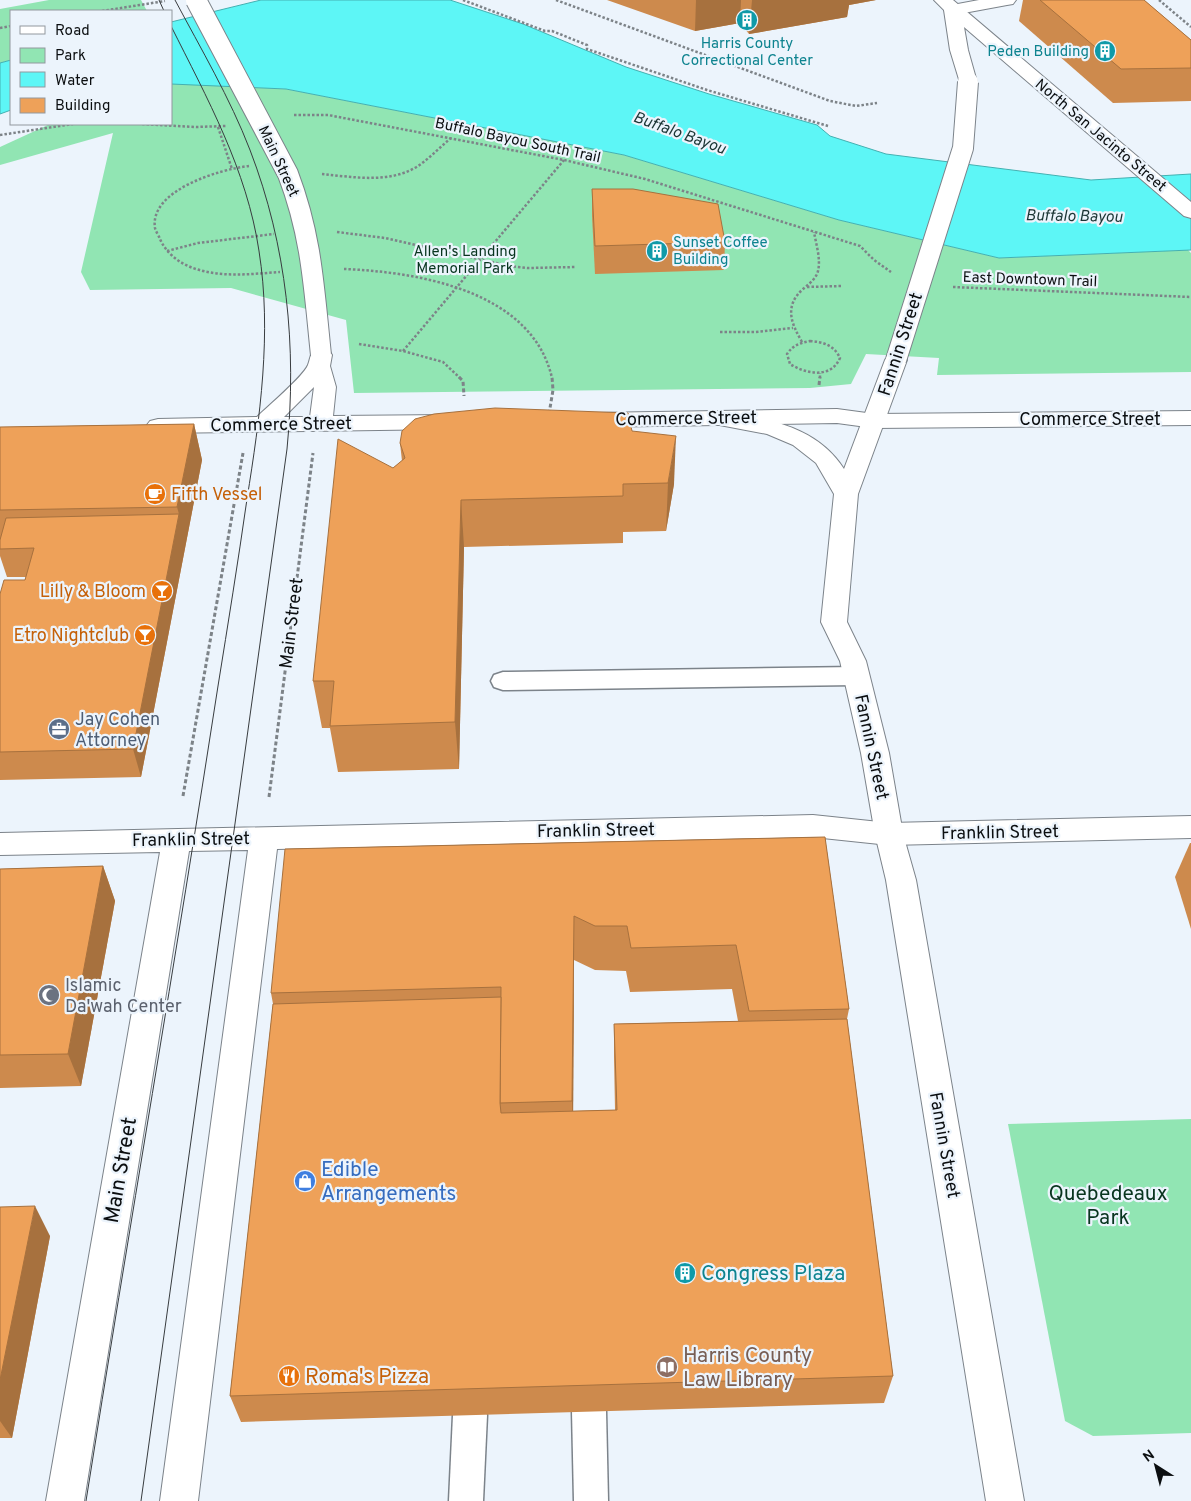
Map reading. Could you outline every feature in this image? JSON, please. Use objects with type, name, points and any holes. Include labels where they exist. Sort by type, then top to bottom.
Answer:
[{"type":"main road","name":"Main Street","points":[[196,0],[288,174],[298,201],[311,259],[320,360],[325,387],[321,424]]},
{"type":"main road","points":[[948,5],[1007,0]]},
{"type":"main road","name":"Fannin Street","points":[[948,5],[968,82],[963,148],[896,360],[846,494],[834,622],[853,661],[875,754],[889,834],[901,880],[1005,1501]]},
{"type":"main road","name":"North San Jacinto Street","points":[[948,5],[1191,212]]},
{"type":"main road","points":[[264,424],[309,379],[320,360]]},
{"type":"main road","name":"Commerce Street","points":[[548,420],[837,416],[874,421],[1191,418]]},
{"type":"main road","points":[[717,418],[765,426],[797,437],[822,456],[831,467],[846,494]]},
{"type":"main road","name":"Commerce Street","points":[[142,426],[470,421]]},
{"type":"main road","name":"Franklin Street","points":[[0,844],[814,826],[889,834],[1191,827]]},
{"type":"main road","points":[[179,1501],[264,838]]},
{"type":"main road","name":"Main Street","points":[[65,1501],[176,840]]},
{"type":"lane","points":[[503,681],[856,676]]},
{"type":"lane","points":[[589,1411],[591,1501]]},
{"type":"lane","points":[[466,1501],[470,1415]]},
{"type":"path","points":[[108,10],[170,0]]},
{"type":"path","points":[[463,0],[545,31],[552,31],[586,45],[587,49],[628,64],[733,99],[828,126]]},
{"type":"path","points":[[556,0],[830,101],[856,106],[877,102]]},
{"type":"path","points":[[1159,0],[1191,27]]},
{"type":"path","name":"Buffalo Bayou South Trail","points":[[288,116],[328,115],[564,160],[645,179],[860,246],[874,260],[897,275]]},
{"type":"path","points":[[0,135],[66,125]]},
{"type":"path","points":[[167,125],[218,127],[235,125]]},
{"type":"path","points":[[218,127],[232,168]]},
{"type":"path","points":[[314,173],[355,178],[396,174],[411,170],[421,164],[451,138]]},
{"type":"path","points":[[403,351],[564,160]]},
{"type":"path","points":[[258,166],[232,168],[201,177],[176,192],[164,204],[156,220],[155,227],[160,242],[167,251],[181,262],[206,271],[248,274],[284,272]]},
{"type":"path","points":[[331,232],[385,238],[480,261],[528,268],[576,267]]},
{"type":"path","points":[[802,342],[793,328],[789,311],[795,296],[817,273],[818,265],[814,232]]},
{"type":"path","points":[[167,251],[198,243],[280,234]]},
{"type":"path","points":[[340,270],[390,273],[474,293],[520,322],[538,343],[550,370],[553,387],[548,420]]},
{"type":"path","points":[[806,286],[841,286]]},
{"type":"path","name":"East Downtown Trail","points":[[949,287],[1191,297]]},
{"type":"path","points":[[720,332],[755,332],[793,328]]},
{"type":"path","points":[[802,342],[827,344],[838,353],[840,358],[835,368],[820,372],[803,371],[790,364],[787,354],[792,346],[802,342]]},
{"type":"path","points":[[359,344],[403,351],[444,362],[463,381],[470,421]]},
{"type":"path","points":[[820,372],[820,385]]},
{"type":"path","name":"Main Street","points":[[269,797],[314,448]]},
{"type":"path","points":[[183,796],[243,450]]},
{"type":"green space","points":[[49,0],[141,0],[146,10],[10,10],[10,60],[0,63],[0,9]]},
{"type":"green space","name":"Allen's Landing Memorial Park","points":[[172,84],[286,89],[624,155],[839,220],[999,258],[1188,250],[1191,253],[1191,372],[937,375],[939,358],[866,354],[851,384],[810,388],[354,393],[346,320],[231,288],[90,290],[81,272],[113,133],[0,165],[0,147],[48,125],[172,125]]},
{"type":"green space","name":"Quebedeaux Park","points":[[1191,1119],[1191,1433],[1093,1436],[1065,1421],[1008,1124]]},
{"type":"water","name":"Buffalo Bayou","points":[[261,0],[450,0],[523,24],[626,67],[709,94],[817,125],[830,136],[886,154],[1091,180],[1191,174],[1191,250],[999,258],[839,220],[624,155],[286,89],[172,84],[172,22]]},
{"type":"water","points":[[10,60],[10,110],[0,114],[0,63]]},
{"type":"building","points":[[1040,0],[1144,0],[1191,40],[1191,68],[1121,69]]},
{"type":"building","points":[[592,189],[633,189],[718,204],[725,242],[595,246]]},
{"type":"building","points":[[495,408],[628,413],[632,431],[676,436],[668,483],[623,484],[623,496],[461,500],[455,722],[330,726],[334,681],[313,681],[338,439],[393,468],[405,458],[400,443],[402,431],[415,419],[434,414]]},
{"type":"building","points":[[194,424],[177,507],[0,510],[0,427]]},
{"type":"building","points":[[179,514],[133,749],[0,752],[0,594],[4,580],[25,580],[34,548],[0,549],[0,540],[6,518]]},
{"type":"building","points":[[825,837],[849,1009],[749,1011],[736,945],[631,948],[627,926],[595,926],[574,916],[572,1101],[500,1103],[501,987],[271,993],[285,849]]},
{"type":"building","name":"Islamic Da'wah Center","points":[[103,866],[68,1054],[0,1055],[0,869]]},
{"type":"building","points":[[501,997],[501,1113],[617,1110],[614,1024],[847,1019],[893,1376],[230,1396],[273,1004]]},
{"type":"building","points":[[35,1206],[0,1380],[0,1207]]},
{"type":"tram line","points":[[159,0],[164,10]]},
{"type":"tram line","points":[[141,1501],[287,449],[291,373],[286,297],[281,260],[263,186],[234,112],[175,0]]},
{"type":"tram line","points":[[86,1501],[233,593],[256,437],[263,375],[263,282],[253,221],[245,192],[224,135],[172,28]]},
{"type":"place","name":"Harris County Correctional Center","points":[[747,20]]},
{"type":"place","name":"Peden Building","points":[[1105,51]]},
{"type":"place","name":"Sunset Coffee Building","points":[[657,251]]},
{"type":"place","name":"Fifth Vessel","points":[[155,494]]},
{"type":"place","name":"Lilly & Bloom","points":[[162,591]]},
{"type":"place","name":"Etro Nightclub","points":[[145,635]]},
{"type":"place","name":"Jay Cohen Attorney","points":[[59,729]]},
{"type":"place","name":"Islamic Da'wah Center","points":[[49,995]]},
{"type":"place","name":"Edible Arrangements","points":[[305,1181]]},
{"type":"place","name":"Congress Plaza","points":[[685,1273]]},
{"type":"place","name":"Harris County Law Library","points":[[667,1367]]},
{"type":"place","name":"Roma's Pizza","points":[[289,1376]]}]
